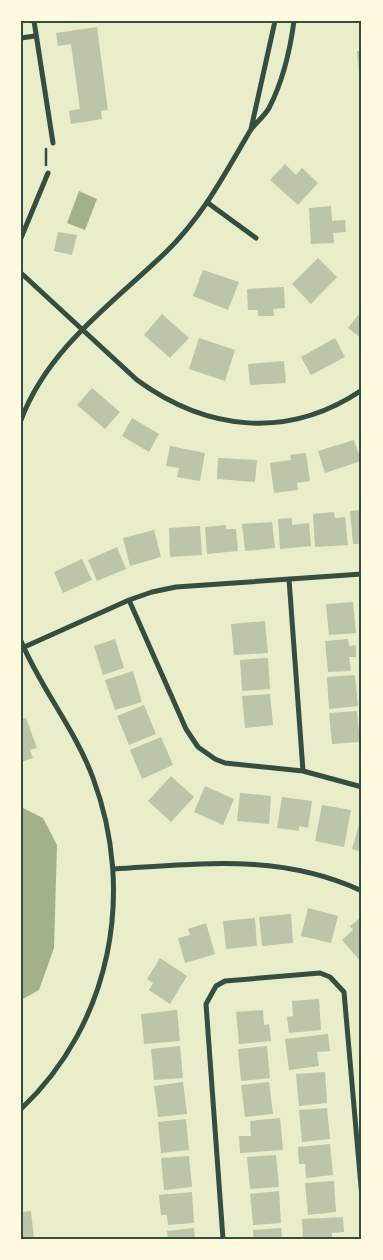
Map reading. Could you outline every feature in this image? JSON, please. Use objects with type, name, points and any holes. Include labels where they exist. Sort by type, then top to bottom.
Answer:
[{"type":"street","points":[[34,21],[53,143]]},
{"type":"street","points":[[251,130],[275,21]]},
{"type":"street","points":[[21,420],[38,385],[58,355],[81,329],[167,251],[208,203],[231,167],[251,130],[268,110],[289,58],[294,21]]},
{"type":"street","points":[[21,38],[35,36]]},
{"type":"street","points":[[21,238],[48,173]]},
{"type":"street","points":[[208,203],[256,238]]},
{"type":"street","points":[[21,273],[137,380],[157,395],[190,412],[214,419],[252,424],[293,420],[325,410],[362,390]]},
{"type":"street","points":[[22,647],[152,592],[176,587],[362,574]]},
{"type":"street","points":[[289,579],[303,771]]},
{"type":"street","points":[[130,600],[186,729],[198,747],[215,759],[225,763],[303,771],[362,787]]},
{"type":"street","points":[[21,641],[22,647],[78,744],[93,777],[104,812],[114,869],[113,926],[106,962],[92,1007],[76,1039],[57,1069],[21,1108]]},
{"type":"street","points":[[114,869],[226,862],[263,864],[312,873],[362,891]]},
{"type":"street","points":[[223,1239],[206,1004],[216,986],[225,981],[320,973],[330,977],[344,992],[362,1198]]},
{"type":"path","points":[[48,173],[45,153],[53,143]]},
{"type":"shaded area","points":[[79,191],[97,199],[85,230],[67,223]]},
{"type":"shaded area","points":[[21,807],[43,818],[57,845],[54,948],[39,990],[21,1000]]},
{"type":"building","points":[[97,27],[108,110],[101,111],[102,119],[71,124],[69,111],[80,109],[71,44],[58,46],[56,33]]},
{"type":"building","points":[[357,51],[362,51],[362,73],[359,73]]},
{"type":"building","points":[[285,164],[296,175],[302,168],[318,183],[298,205],[270,180]]},
{"type":"building","points":[[331,206],[332,221],[345,220],[346,232],[333,233],[334,243],[311,244],[309,208]]},
{"type":"building","points":[[58,232],[77,235],[72,255],[54,251]]},
{"type":"building","points":[[318,258],[337,277],[311,304],[292,284]]},
{"type":"building","points":[[203,270],[239,282],[228,310],[193,296]]},
{"type":"building","points":[[284,287],[285,308],[273,309],[274,316],[258,316],[258,310],[248,310],[247,289]]},
{"type":"building","points":[[362,310],[362,339],[348,328]]},
{"type":"building","points":[[162,314],[189,338],[170,358],[144,335]]},
{"type":"building","points":[[199,338],[235,350],[225,381],[189,369]]},
{"type":"building","points":[[335,338],[345,357],[311,375],[301,357]]},
{"type":"building","points":[[284,361],[286,383],[250,385],[248,364]]},
{"type":"building","points":[[92,388],[120,412],[105,429],[77,405]]},
{"type":"building","points":[[132,418],[159,434],[149,452],[122,436]]},
{"type":"building","points":[[354,440],[361,461],[325,473],[318,451]]},
{"type":"building","points":[[170,446],[205,453],[200,481],[177,477],[179,468],[166,466]]},
{"type":"building","points":[[306,453],[310,481],[297,483],[298,490],[274,493],[270,463],[291,460],[290,455]]},
{"type":"building","points":[[218,458],[257,460],[255,482],[217,479]]},
{"type":"building","points":[[362,510],[362,544],[353,544],[350,511]]},
{"type":"building","points":[[334,512],[335,518],[345,517],[348,545],[315,547],[313,514]]},
{"type":"building","points":[[292,518],[292,525],[309,523],[311,546],[280,549],[278,519]]},
{"type":"building","points":[[272,522],[275,548],[245,551],[242,524]]},
{"type":"building","points":[[226,525],[226,529],[236,529],[238,551],[207,554],[205,527]]},
{"type":"building","points":[[200,526],[202,555],[170,557],[169,528]]},
{"type":"building","points":[[154,530],[161,557],[130,566],[123,538]]},
{"type":"building","points":[[117,547],[126,569],[97,581],[88,560]]},
{"type":"building","points":[[82,559],[92,580],[63,593],[54,572]]},
{"type":"building","points":[[353,602],[356,633],[329,635],[326,604]]},
{"type":"building","points":[[265,621],[268,653],[234,655],[231,624]]},
{"type":"building","points":[[115,639],[124,668],[103,675],[94,646]]},
{"type":"building","points":[[348,639],[349,646],[356,645],[356,657],[349,657],[351,671],[328,672],[325,641]]},
{"type":"building","points":[[268,658],[270,689],[242,691],[240,660]]},
{"type":"building","points":[[133,671],[142,702],[115,710],[105,680]]},
{"type":"building","points":[[355,675],[358,706],[329,709],[327,677]]},
{"type":"building","points":[[270,694],[273,725],[245,728],[242,696]]},
{"type":"building","points":[[144,705],[156,734],[129,745],[117,716]]},
{"type":"building","points":[[357,711],[360,742],[332,744],[329,713]]},
{"type":"building","points":[[26,718],[37,748],[30,750],[33,758],[21,762],[21,720]]},
{"type":"building","points":[[161,737],[173,765],[142,779],[130,750]]},
{"type":"building","points":[[171,776],[194,797],[171,822],[148,801]]},
{"type":"building","points":[[205,786],[234,799],[223,825],[194,812]]},
{"type":"building","points":[[240,793],[271,796],[269,824],[237,821]]},
{"type":"building","points":[[282,797],[312,801],[308,828],[299,826],[299,831],[277,828]]},
{"type":"building","points":[[322,805],[351,810],[344,847],[315,841]]},
{"type":"building","points":[[362,818],[362,852],[352,849]]},
{"type":"building","points":[[308,908],[338,916],[331,943],[301,936]]},
{"type":"building","points":[[291,914],[293,943],[262,946],[259,917]]},
{"type":"building","points":[[255,918],[257,946],[226,949],[223,921]]},
{"type":"building","points":[[360,918],[362,920],[362,963],[342,940],[353,930],[350,926]]},
{"type":"building","points":[[206,923],[215,954],[185,963],[178,938],[190,935],[188,929]]},
{"type":"building","points":[[160,958],[187,976],[170,1004],[149,990],[153,983],[147,979]]},
{"type":"building","points":[[319,999],[321,1030],[289,1033],[287,1017],[293,1016],[292,1001]]},
{"type":"building","points":[[177,1010],[180,1041],[144,1044],[141,1014]]},
{"type":"building","points":[[263,1010],[264,1025],[269,1024],[271,1041],[239,1044],[236,1012]]},
{"type":"building","points":[[328,1034],[330,1051],[317,1052],[319,1066],[289,1070],[285,1039]]},
{"type":"building","points":[[180,1046],[183,1078],[154,1080],[151,1049]]},
{"type":"building","points":[[267,1046],[270,1078],[241,1081],[238,1049]]},
{"type":"building","points":[[325,1072],[327,1103],[299,1106],[296,1074]]},
{"type":"building","points":[[183,1082],[187,1114],[158,1117],[154,1086]]},
{"type":"building","points":[[269,1082],[273,1114],[245,1117],[241,1085]]},
{"type":"building","points":[[327,1108],[330,1139],[302,1142],[299,1110]]},
{"type":"building","points":[[280,1118],[283,1150],[240,1153],[239,1136],[251,1136],[250,1121]]},
{"type":"building","points":[[186,1119],[189,1150],[161,1153],[158,1122]]},
{"type":"building","points":[[330,1144],[333,1175],[306,1178],[305,1164],[299,1164],[298,1147]]},
{"type":"building","points":[[276,1155],[279,1187],[250,1189],[247,1157]]},
{"type":"building","points":[[189,1156],[192,1187],[164,1190],[161,1158]]},
{"type":"building","points":[[334,1181],[336,1212],[308,1215],[305,1183]]},
{"type":"building","points":[[279,1191],[281,1223],[253,1225],[250,1194]]},
{"type":"building","points":[[192,1192],[194,1223],[168,1225],[167,1215],[161,1215],[159,1195]]},
{"type":"building","points":[[31,1211],[34,1239],[21,1239],[21,1212]]},
{"type":"building","points":[[343,1217],[344,1232],[332,1233],[332,1239],[303,1239],[302,1219]]},
{"type":"building","points":[[194,1228],[195,1239],[168,1239],[167,1231]]},
{"type":"building","points":[[281,1228],[282,1239],[254,1239],[253,1230]]}]
